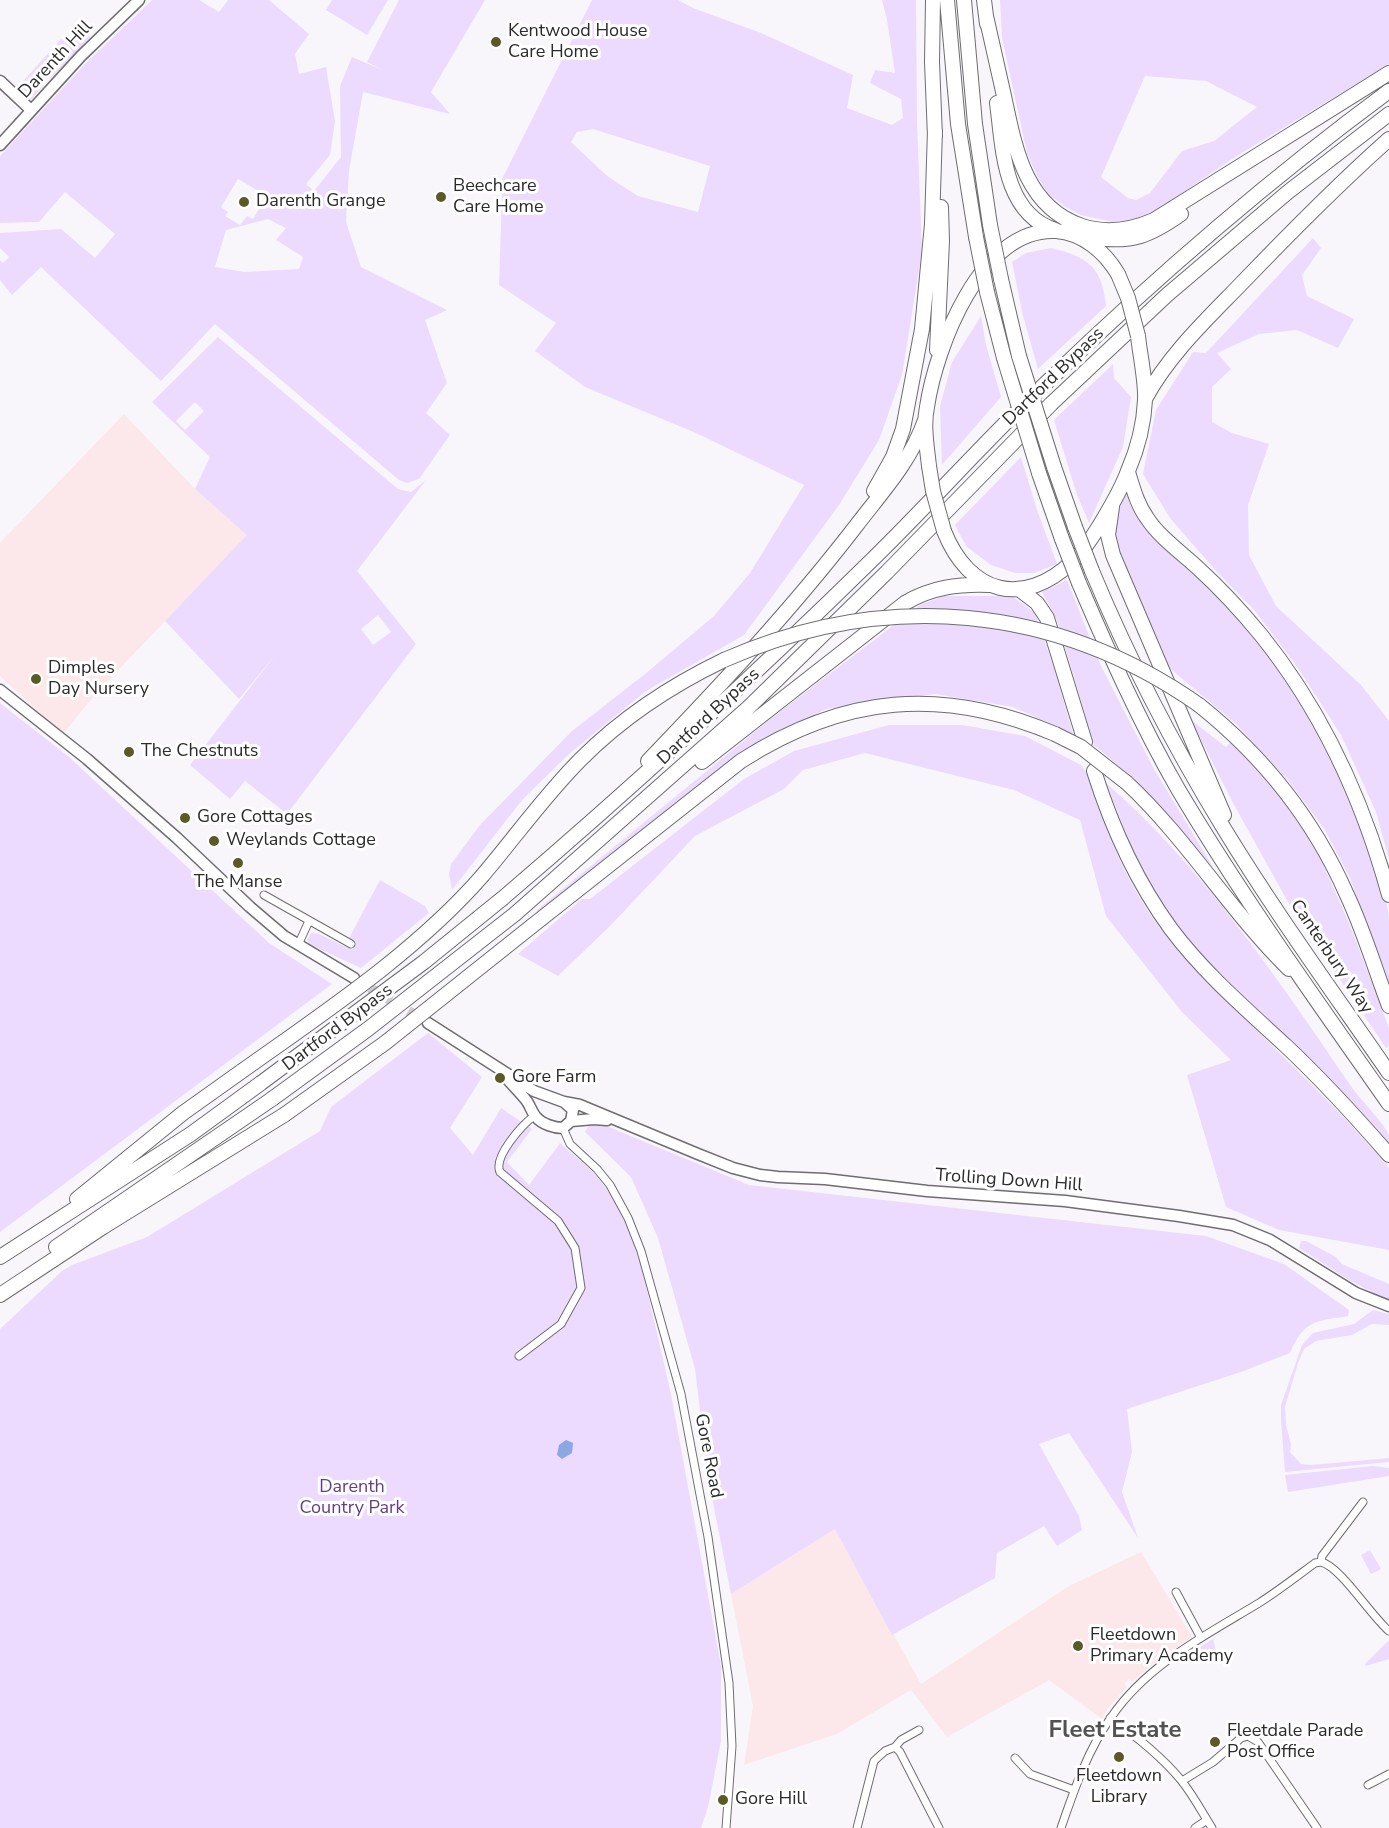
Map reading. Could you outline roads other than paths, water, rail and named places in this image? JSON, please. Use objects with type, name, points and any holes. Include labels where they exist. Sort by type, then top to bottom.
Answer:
[{"type":"highway","points":[[585,828],[782,618],[911,454],[925,420],[936,367],[940,310],[942,241],[932,62],[933,0]]},
{"type":"highway","points":[[947,0],[958,124],[987,292],[1004,358],[1062,539],[1122,679],[1178,788],[1227,866],[1310,989]]},
{"type":"highway","points":[[964,0],[975,124],[990,225],[1019,356],[1054,467],[1092,571],[1125,646],[1159,715],[1244,861]]},
{"type":"highway","points":[[984,0],[998,110],[1013,191],[1032,218],[1044,226],[1076,236],[1116,240],[1131,239],[1156,231],[1268,150]]},
{"type":"highway","points":[[986,16],[1010,126],[1030,185],[1055,213],[1087,228],[1105,231],[1123,230],[1143,225],[1171,211],[1389,73]]},
{"type":"highway","name":"Dartford Bypass","points":[[0,1257],[191,1134],[424,962],[503,898],[585,828],[748,681],[880,553],[1037,392],[1154,282],[1276,178],[1389,91]]},
{"type":"highway","name":"Dartford Bypass","points":[[0,1284],[272,1099],[368,1029],[515,914],[747,708],[887,572],[1043,411],[1110,347],[1217,251],[1288,192],[1389,114]]},
{"type":"highway","points":[[782,618],[874,491],[900,438],[907,412],[926,298],[932,224],[935,130]]},
{"type":"highway","points":[[1020,590],[1049,578],[1074,561],[1082,551],[1113,502],[1128,472],[1137,445],[1146,399],[1162,370],[1212,314],[1333,191],[1389,139]]},
{"type":"highway","points":[[936,367],[966,298],[989,263],[1004,249],[1028,236],[1059,231]]},
{"type":"highway","points":[[1076,236],[1101,252],[1118,274],[1128,298],[1138,336],[1146,399]]},
{"type":"highway","points":[[925,420],[933,491],[944,531],[959,560],[970,572],[989,585]]},
{"type":"highway","points":[[1128,472],[1135,496],[1147,519],[1240,611],[1274,651],[1309,703],[1341,760],[1356,795],[1374,841],[1389,894]]},
{"type":"highway","points":[[1113,502],[1108,530],[1113,555],[1244,861]]},
{"type":"highway","points":[[596,844],[682,779],[718,747],[821,671],[878,623],[905,603],[939,588],[989,585],[1020,590],[1037,603],[1047,618],[1085,742]]},
{"type":"highway","points":[[47,1226],[104,1175],[183,1113],[402,952],[444,917],[554,788],[599,742],[659,697],[724,660],[773,640],[843,622],[897,616],[977,619],[1044,631],[1087,644],[1156,677],[1199,705],[1235,735],[1267,769],[1315,832],[1348,897],[1389,1006]]},
{"type":"highway","points":[[0,1295],[103,1227],[284,1115],[385,1043],[741,761],[776,740],[812,723],[856,710],[888,705],[953,705],[1008,716],[1081,747],[1107,765],[1127,783],[1177,837],[1269,949],[1310,989]]},
{"type":"highway","points":[[1094,771],[1126,854],[1144,890],[1172,930],[1214,979],[1311,1070],[1389,1155]]},
{"type":"highway","name":"Canterbury Way","points":[[1244,861],[1389,1073]]},
{"type":"highway","name":"Canterbury Way","points":[[1310,989],[1389,1104]]},
{"type":"main road","name":"Darenth Hill","points":[[0,145],[110,26],[139,0]]},
{"type":"main road","points":[[0,81],[31,110]]},
{"type":"main road","points":[[0,690],[87,759],[284,936],[354,978]]},
{"type":"main road","name":"Trolling Down Hill","points":[[428,1023],[541,1095],[580,1105],[733,1168],[778,1178],[825,1179],[927,1191],[1065,1201],[1179,1215],[1233,1225],[1270,1240],[1356,1293],[1389,1306]]},
{"type":"main road","points":[[500,1070],[533,1112],[551,1126],[567,1125],[573,1110],[564,1102]]},
{"type":"main road","points":[[533,1112],[533,1103],[541,1095]]},
{"type":"main road","name":"Trolling Down Hill","points":[[567,1125],[594,1119],[616,1121]]},
{"type":"street","points":[[264,895],[351,944]]},
{"type":"street","points":[[298,945],[309,921]]},
{"type":"street","points":[[519,1356],[561,1324],[581,1288],[575,1248],[558,1221],[498,1169],[499,1160],[533,1112]]},
{"type":"street","name":"Gore Road","points":[[567,1125],[570,1144],[608,1182],[628,1218],[644,1262],[681,1394],[708,1537],[729,1683],[732,1746],[724,1828]]},
{"type":"street","points":[[1321,1562],[1322,1556],[1363,1502]]},
{"type":"street","points":[[1061,1828],[1084,1767],[1110,1718],[1147,1677],[1165,1662],[1272,1594],[1313,1564],[1321,1562],[1334,1567],[1370,1612],[1389,1631]]},
{"type":"street","points":[[1176,1592],[1201,1638]]},
{"type":"street","points":[[1110,1718],[1136,1736],[1182,1782],[1212,1828]]},
{"type":"street","points":[[857,1828],[873,1762],[882,1753],[919,1730]]},
{"type":"street","points":[[1182,1782],[1213,1762],[1241,1738],[1248,1736],[1258,1742],[1317,1828]]},
{"type":"street","points":[[895,1747],[900,1750],[939,1828]]},
{"type":"street","points":[[1015,1758],[1030,1774],[1074,1790]]},
{"type":"street","points":[[1368,1785],[1389,1774]]},
{"type":"street","points":[[1195,1828],[1207,1820]]},
{"type":"water","points":[[566,1440],[573,1443],[572,1453],[562,1459],[557,1455],[559,1445]]},
{"type":"tunnel","points":[[357,980],[423,1020]]},
{"type":"place","name":"Kentwood House Care Home","points":[[496,42]]},
{"type":"place","name":"Beechcare Care Home","points":[[441,197]]},
{"type":"place","name":"Darenth Grange","points":[[244,202]]},
{"type":"place","name":"Dimples Day Nursery","points":[[36,679]]},
{"type":"place","name":"The Chestnuts","points":[[129,752]]},
{"type":"place","name":"Gore Cottages","points":[[185,818]]},
{"type":"place","name":"Weylands Cottage","points":[[214,841]]},
{"type":"place","name":"The Manse","points":[[238,863]]},
{"type":"place","name":"Gore Farm","points":[[500,1078]]},
{"type":"place","name":"Fleetdown Primary Academy","points":[[1078,1646]]},
{"type":"place","name":"Fleetdale Parade Post Office","points":[[1215,1742]]},
{"type":"place","name":"Fleetdown Library","points":[[1119,1757]]},
{"type":"place","name":"Gore Hill","points":[[723,1800]]},
{"type":"district","name":"Fleet Estate","points":[[1115,1731]]},
{"type":"park label","name":"Darenth Country Park","points":[[352,1498]]}]
